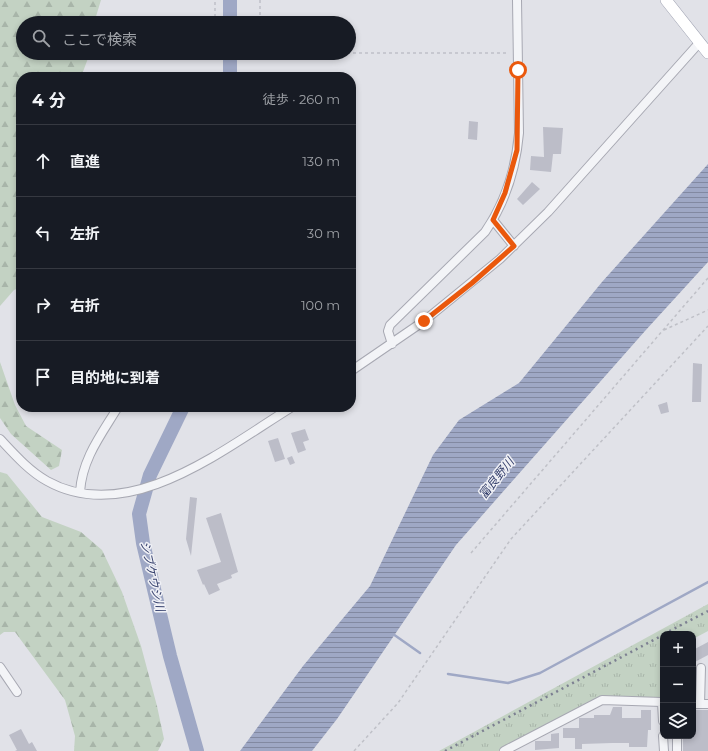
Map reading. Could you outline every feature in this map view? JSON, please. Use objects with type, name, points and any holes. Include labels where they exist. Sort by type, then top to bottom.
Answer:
[{"type":"main road","points":[[666,0],[708,53]]},
{"type":"street","points":[[392,344],[388,331],[390,325],[485,232],[493,220],[505,193],[517,150],[517,0]]},
{"type":"street","points":[[356,368],[392,344],[461,292],[514,246],[548,212],[700,42]]},
{"type":"street","points":[[493,220],[514,246]]},
{"type":"street","points":[[80,492],[81,476],[86,461],[115,412]]},
{"type":"street","points":[[0,439],[30,469],[56,486],[80,492],[116,494],[141,490],[175,478],[284,412]]},
{"type":"street","points":[[0,667],[17,692]]},
{"type":"street","points":[[700,704],[701,668]]},
{"type":"street","points":[[509,750],[602,700],[662,703]]},
{"type":"street","points":[[664,739],[664,751]]},
{"type":"street","points":[[677,739],[677,751]]},
{"type":"path","points":[[215,0],[215,16]]},
{"type":"path","points":[[260,0],[260,16]]},
{"type":"path","points":[[356,53],[518,53]]},
{"type":"path","points":[[471,553],[708,278]]},
{"type":"path","points":[[664,330],[708,310]]},
{"type":"path","points":[[354,751],[398,703],[511,539],[708,326]]},
{"type":"green space","points":[[0,0],[101,0],[96,16],[16,16],[16,60],[87,60],[83,72],[16,72],[16,289],[0,306]]},
{"type":"green space","points":[[0,362],[16,407],[16,412],[19,412],[26,426],[62,450],[59,466],[51,470],[11,434],[0,418]]},
{"type":"green space","points":[[0,472],[7,474],[42,517],[81,532],[102,550],[122,592],[141,646],[164,739],[158,751],[74,751],[75,736],[65,700],[15,632],[4,632],[0,635]]},
{"type":"green space","points":[[708,604],[708,631],[696,637],[696,631],[660,631],[660,702],[602,700],[504,751],[439,751]]},
{"type":"water","name":"富良野川","points":[[708,164],[708,262],[456,545],[337,719],[312,751],[240,751],[303,666],[370,586],[433,455],[459,420],[519,383],[602,282]]},
{"type":"building","points":[[469,121],[478,122],[477,140],[468,139]]},
{"type":"building","points":[[543,127],[563,128],[561,154],[553,154],[551,172],[530,170],[531,156],[544,157]]},
{"type":"building","points":[[532,182],[540,189],[523,205],[517,199]]},
{"type":"building","points":[[693,363],[702,364],[701,402],[692,402]]},
{"type":"building","points":[[667,402],[669,412],[661,414],[658,405]]},
{"type":"building","points":[[305,429],[309,440],[303,442],[306,450],[298,453],[291,433]]},
{"type":"building","points":[[278,438],[285,459],[275,462],[268,441]]},
{"type":"building","points":[[292,456],[295,463],[290,465],[287,458]]},
{"type":"building","points":[[190,497],[197,498],[191,556],[186,539]]},
{"type":"building","points":[[221,513],[238,572],[231,575],[232,578],[217,584],[220,590],[209,595],[197,570],[221,562],[206,518]]},
{"type":"building","points":[[708,642],[708,655],[696,661],[696,648]]},
{"type":"building","points":[[613,707],[622,707],[622,718],[641,718],[641,710],[651,710],[651,730],[648,730],[647,747],[629,747],[629,743],[612,743],[582,744],[582,749],[575,749],[575,738],[563,738],[563,728],[579,728],[579,718],[594,718],[594,715],[610,715]]},
{"type":"building","points":[[696,710],[708,710],[708,751],[683,751],[683,739],[696,739]]},
{"type":"building","points":[[21,729],[29,744],[32,742],[37,751],[15,751],[17,750],[9,735]]},
{"type":"building","points":[[559,733],[559,748],[535,750],[535,741],[551,741],[551,734]]},
{"type":"waterway","name":"シブケウシ川","points":[[230,0],[230,16]]},
{"type":"waterway","name":"シブケウシ川","points":[[230,60],[230,72]]},
{"type":"waterway","name":"シブケウシ川","points":[[181,412],[150,475],[139,514],[143,543],[170,656],[197,751]]},
{"type":"waterway","points":[[448,674],[508,683],[540,673],[708,582]]},
{"type":"waterway","points":[[393,634],[420,653]]},
{"type":"railway","points":[[670,631],[708,611]]},
{"type":"railway","points":[[445,751],[660,637]]},
{"type":"route","points":[[424,321],[445,306],[514,246],[493,220],[505,193],[517,150],[519,133],[518,70]]}]
